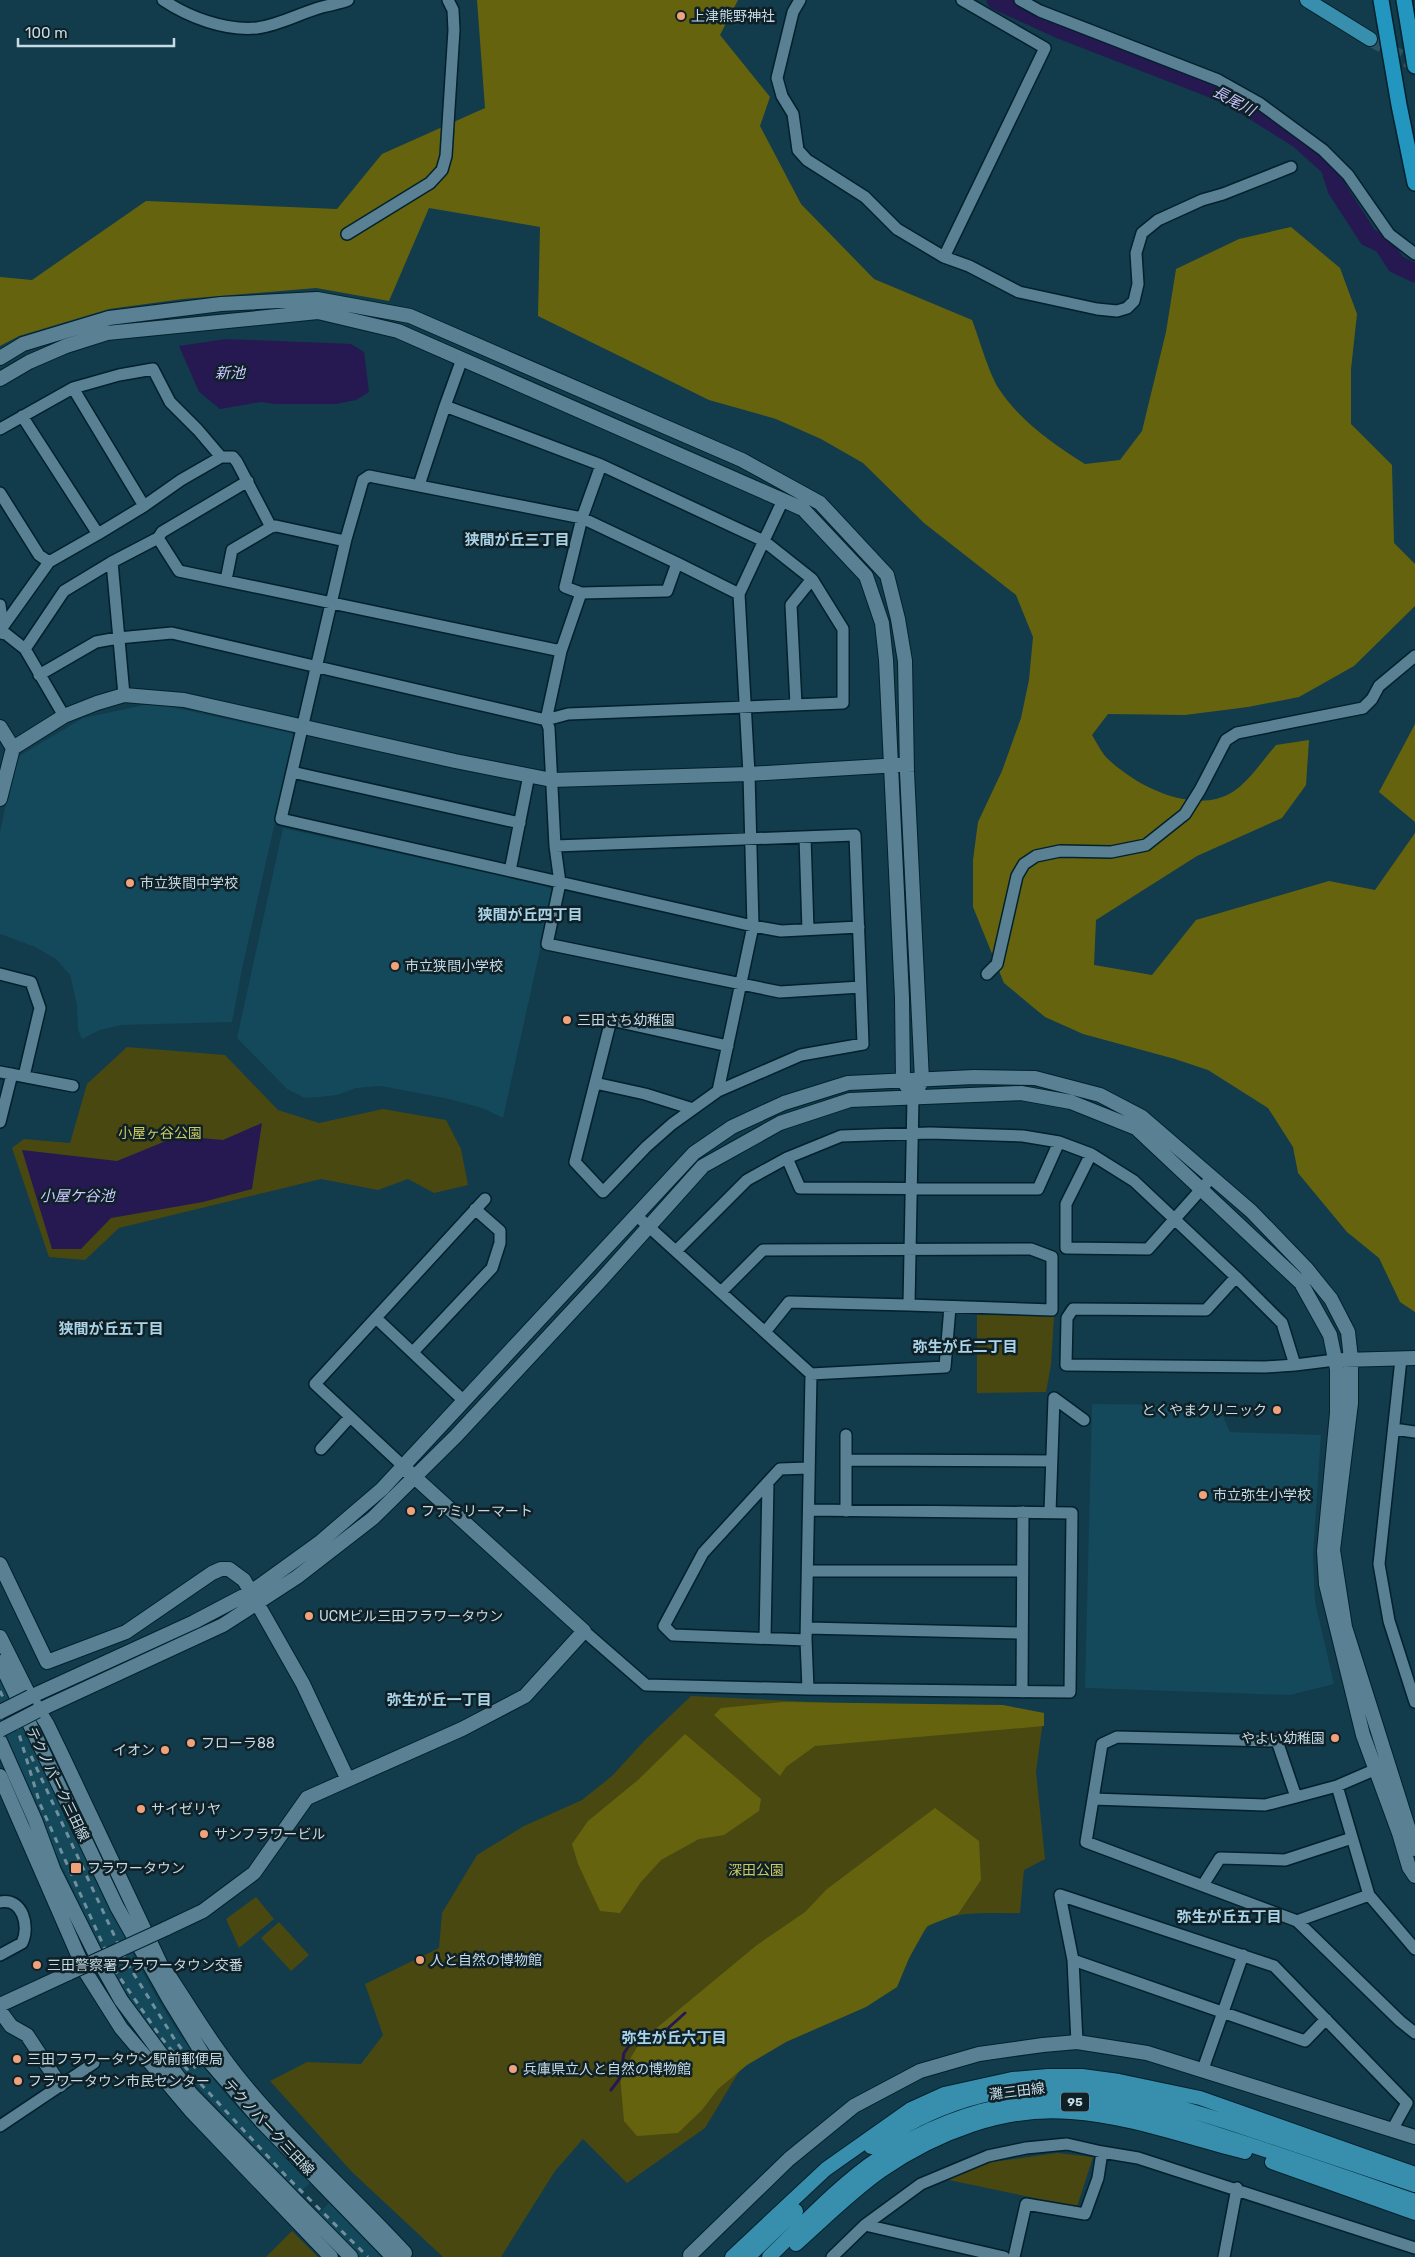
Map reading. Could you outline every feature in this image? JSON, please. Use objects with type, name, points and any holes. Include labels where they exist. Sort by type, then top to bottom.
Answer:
[{"type":"highway","points":[[1381,0],[1415,183]]},
{"type":"highway","points":[[1404,0],[1415,66]]},
{"type":"main road","points":[[1306,0],[1370,39]]},
{"type":"main road","name":"95","points":[[740,2255],[826,2169],[910,2109],[944,2094],[1012,2079],[1082,2076],[1118,2081],[1200,2098],[1307,2138],[1415,2174]]},
{"type":"main road","name":"灘三田線","points":[[740,2255],[848,2163],[888,2136],[930,2113],[975,2097],[1017,2089],[1050,2086],[1083,2087],[1123,2093],[1193,2110],[1415,2185]]},
{"type":"main road","name":"灘三田線","points":[[770,2257],[846,2184],[877,2159],[910,2139],[951,2120],[998,2106],[1042,2101],[1075,2102],[1117,2107],[1168,2118],[1415,2201]]},
{"type":"main road","name":"95","points":[[1193,2110],[1245,2120],[1307,2138]]},
{"type":"main road","name":"95","points":[[786,2253],[882,2170],[928,2142],[983,2121],[1032,2113],[1070,2112],[1135,2123],[1245,2152]]},
{"type":"main road","name":"95","points":[[1168,2118],[1245,2152],[1415,2212]]},
{"type":"main road","name":"95","points":[[786,2253],[846,2184]]},
{"type":"street","points":[[163,0],[185,14],[237,28],[256,28],[280,23],[348,0]]},
{"type":"street","points":[[347,234],[430,183],[442,170],[446,156],[454,30],[454,10],[448,0]]},
{"type":"street","points":[[800,0],[793,12],[777,78],[782,96],[793,114],[798,150],[807,160],[865,197],[897,229],[944,257],[970,266],[1019,292],[1097,309],[1117,311],[1127,308],[1134,302],[1138,284],[1136,253],[1142,233],[1158,220],[1202,200],[1223,194],[1291,167]]},
{"type":"street","points":[[944,257],[1045,48],[962,0]]},
{"type":"street","points":[[1020,0],[1040,11],[1218,80],[1259,104],[1323,150],[1348,175],[1388,234],[1415,254]]},
{"type":"street","points":[[1040,11],[1047,0]]},
{"type":"street","points":[[0,358],[23,344],[109,318],[221,304],[317,300],[410,316],[742,460],[820,503],[887,575],[905,661],[907,764],[922,1080],[913,1097],[909,1305]]},
{"type":"street","points":[[0,379],[36,359],[66,346],[107,333],[318,312],[398,331],[803,509],[866,576],[882,623],[886,660],[902,998],[904,1081],[913,1097]]},
{"type":"street","points":[[419,486],[462,359]]},
{"type":"street","points":[[0,428],[73,388],[119,375],[153,369],[170,402],[198,430],[221,458]]},
{"type":"street","points":[[73,388],[144,506]]},
{"type":"street","points":[[39,675],[96,642],[172,632],[546,720],[568,714],[843,703],[843,629],[812,579],[764,541],[601,464],[445,406]]},
{"type":"street","points":[[22,416],[98,534]]},
{"type":"street","points":[[1,630],[49,562],[144,506],[181,480],[221,458],[232,457],[248,481],[271,527]]},
{"type":"street","points":[[601,464],[582,518],[565,587],[581,593],[667,591],[677,563]]},
{"type":"street","points":[[739,594],[582,518],[369,476],[363,480],[346,541],[281,819],[753,926],[782,931],[859,927]]},
{"type":"street","points":[[25,649],[64,591],[112,562],[158,538],[162,532],[248,481]]},
{"type":"street","points":[[0,492],[39,554],[49,562]]},
{"type":"street","points":[[718,1091],[753,926],[749,774],[739,594],[783,500]]},
{"type":"street","points":[[226,580],[232,550],[271,527],[276,526],[346,541]]},
{"type":"street","points":[[158,538],[179,571],[561,650]]},
{"type":"street","points":[[112,562],[124,695]]},
{"type":"street","points":[[796,705],[791,605],[812,579]]},
{"type":"street","points":[[581,593],[561,650],[546,720],[549,728],[555,846],[560,883],[547,944],[780,992],[861,987]]},
{"type":"street","points":[[0,605],[1,630],[25,649],[64,716]]},
{"type":"street","points":[[987,974],[998,964],[1017,876],[1024,864],[1036,856],[1060,851],[1111,852],[1146,845],[1185,814],[1226,740],[1237,733],[1363,708],[1372,699],[1379,686],[1415,656]]},
{"type":"street","points":[[0,798],[13,748],[64,716],[124,695],[184,700],[455,761],[552,780],[749,774],[907,764]]},
{"type":"street","points":[[0,727],[13,748]]},
{"type":"street","points":[[292,772],[520,823]]},
{"type":"street","points":[[510,871],[529,775]]},
{"type":"street","points":[[555,846],[855,835],[864,1044],[801,1055],[718,1091],[646,1147],[603,1192],[575,1162],[611,1020],[728,1046]]},
{"type":"street","points":[[805,837],[808,930]]},
{"type":"street","points":[[0,974],[31,982],[40,1008],[24,1076]]},
{"type":"street","points":[[0,1072],[73,1086]]},
{"type":"street","points":[[0,1122],[12,1074]]},
{"type":"street","points":[[0,1730],[223,1624],[382,1489],[694,1153],[732,1127],[784,1103],[848,1083],[974,1077],[1035,1078],[1100,1095],[1142,1117],[1251,1211],[1306,1268],[1331,1299],[1348,1332],[1351,1360],[1351,1403],[1334,1550],[1345,1627],[1399,1833],[1409,1867],[1415,1876]]},
{"type":"street","points":[[595,1083],[646,1094],[693,1109]]},
{"type":"street","points":[[0,1712],[194,1622],[254,1598],[297,1577],[373,1518],[414,1478],[608,1272],[703,1166],[780,1123],[850,1100],[1020,1093],[1070,1102],[1136,1128],[1301,1283],[1330,1335],[1335,1360],[1338,1413],[1324,1550],[1326,1584],[1363,1735],[1382,1767],[1415,1849]]},
{"type":"street","points":[[676,1251],[748,1180],[787,1158],[841,1136],[912,1134],[1023,1136],[1059,1142],[1091,1154],[1134,1182],[1236,1277],[1282,1323],[1295,1366]]},
{"type":"street","points":[[787,1158],[800,1188],[912,1190],[1038,1189],[1059,1142]]},
{"type":"street","points":[[1091,1154],[1066,1204],[1066,1248],[1148,1249],[1212,1178]]},
{"type":"street","points":[[485,1199],[314,1384],[414,1478],[646,1685],[808,1690],[1070,1692],[1072,1513],[809,1510]]},
{"type":"street","points":[[413,1352],[492,1268],[500,1243],[500,1231],[475,1210]]},
{"type":"street","points":[[635,1218],[646,1230],[676,1251],[811,1374],[945,1367],[950,1307]]},
{"type":"street","points":[[721,1292],[762,1250],[1030,1249],[1052,1257],[1052,1310],[789,1302],[766,1332]]},
{"type":"street","points":[[1236,1277],[1206,1310],[1073,1309],[1067,1318],[1066,1365],[1295,1366],[1335,1360],[1408,1359],[1394,1429],[1379,1564],[1389,1621],[1410,1671],[1415,1702]]},
{"type":"street","points":[[376,1318],[464,1401]]},
{"type":"street","points":[[808,1690],[806,1634],[811,1374]]},
{"type":"street","points":[[1050,1512],[1054,1398],[1084,1420]]},
{"type":"street","points":[[321,1450],[350,1417]]},
{"type":"street","points":[[1394,1429],[1415,1432]]},
{"type":"street","points":[[846,1435],[846,1511]]},
{"type":"street","points":[[846,1460],[1052,1461]]},
{"type":"street","points":[[808,1468],[780,1469],[703,1554],[664,1626],[673,1635],[765,1638],[806,1634],[1021,1633]]},
{"type":"street","points":[[765,1638],[768,1482]]},
{"type":"street","points":[[1022,1692],[1021,1571],[1023,1512]]},
{"type":"street","points":[[0,1564],[47,1662],[126,1632],[203,1579],[221,1569],[229,1569],[244,1580],[303,1684],[348,1780]]},
{"type":"street","points":[[808,1571],[1021,1571]]},
{"type":"street","points":[[0,2005],[203,1911],[254,1873],[307,1798],[462,1729],[525,1696],[584,1630]]},
{"type":"street","points":[[0,1637],[37,1711],[47,1724],[202,2053]]},
{"type":"street","name":"テクノパーク三田線","points":[[0,1662],[117,1907],[202,2053],[236,2094],[313,2174],[402,2256]]},
{"type":"street","points":[[1296,1797],[1277,1741],[1117,1737],[1102,1744],[1086,1842],[1297,1921],[1400,2021],[1415,2033]]},
{"type":"street","points":[[0,1741],[35,1820],[54,1871],[98,1959],[121,2000],[178,2080]]},
{"type":"street","points":[[1093,1799],[1265,1805],[1337,1786],[1382,1767]]},
{"type":"street","points":[[0,1776],[85,1971],[121,2028],[192,2112],[331,2257]]},
{"type":"street","points":[[1337,1786],[1369,1895],[1415,1948]]},
{"type":"street","points":[[1203,1885],[1220,1858],[1286,1860],[1352,1838]]},
{"type":"street","points":[[1077,2042],[1073,1960],[1060,1895],[1274,1966],[1407,2103],[1392,2130]]},
{"type":"street","points":[[1297,1921],[1369,1895]]},
{"type":"street","points":[[0,1902],[6,1901],[17,1906],[23,1914],[26,1929],[22,1943],[0,1955]]},
{"type":"street","points":[[78,1954],[149,2051],[351,2257]]},
{"type":"street","points":[[1203,2069],[1243,1955]]},
{"type":"street","points":[[1073,1960],[1305,2041],[1326,2019]]},
{"type":"street","points":[[159,1961],[214,2045],[243,2083],[286,2133],[367,2212],[402,2256]]},
{"type":"street","points":[[0,2011],[12,2026],[27,2035],[60,2085]]},
{"type":"street","points":[[691,2256],[789,2160],[854,2106],[920,2071],[979,2054],[1043,2044],[1077,2042],[1147,2053],[1415,2137]]},
{"type":"street","points":[[0,2126],[94,2063]]},
{"type":"street","points":[[832,2257],[866,2225],[921,2184],[988,2156],[1026,2148],[1067,2144],[1138,2158],[1237,2188],[1415,2248]]},
{"type":"street","points":[[1014,2257],[1026,2204],[1085,2214],[1098,2178],[1102,2152]]},
{"type":"street","points":[[1224,2257],[1237,2188]]},
{"type":"street","points":[[866,2225],[1004,2257]]},
{"type":"street","points":[[336,2242],[339,2257]]},
{"type":"shaded area","points":[[477,0],[738,0],[720,35],[770,97],[760,126],[801,204],[874,279],[972,320],[984,356],[999,389],[1007,401],[1038,431],[1085,464],[1120,460],[1142,431],[1166,332],[1176,269],[1239,239],[1291,227],[1340,268],[1357,314],[1351,369],[1351,424],[1392,465],[1394,543],[1415,564],[1415,606],[1354,666],[1299,697],[1248,707],[1185,715],[1108,714],[1092,735],[1106,758],[1121,770],[1152,789],[1186,800],[1203,801],[1219,798],[1234,791],[1250,776],[1276,745],[1309,740],[1306,785],[1282,818],[1197,856],[1096,920],[1094,965],[1152,975],[1196,920],[1329,881],[1375,890],[1415,833],[1415,1312],[1400,1302],[1379,1258],[1347,1232],[1298,1173],[1293,1147],[1268,1108],[1208,1070],[1083,1034],[1045,1017],[1004,983],[973,907],[973,860],[978,822],[1002,771],[1021,718],[1029,680],[1033,637],[1016,595],[924,523],[863,463],[821,439],[776,419],[709,400],[538,316],[540,227],[429,208],[389,301],[316,288],[183,299],[109,309],[19,336],[0,346],[0,277],[32,280],[146,201],[337,209],[382,154],[485,108]]},
{"type":"shaded area","name":"市立狭間中学校","points":[[153,703],[295,734],[243,964],[232,1022],[122,1025],[100,1030],[82,1039],[78,1030],[77,1005],[70,975],[56,959],[35,947],[0,934],[0,832],[15,761],[19,756],[83,718]]},
{"type":"shaded area","points":[[1415,724],[1415,822],[1379,792]]},
{"type":"shaded area","name":"市立狭間小学校","points":[[283,828],[548,886],[553,891],[503,1118],[482,1108],[449,1099],[381,1086],[356,1088],[337,1095],[305,1098],[287,1089],[237,1038]]},
{"type":"shaded area","name":"市立弥生小学校","points":[[1092,1404],[1218,1405],[1230,1432],[1321,1435],[1313,1555],[1315,1601],[1334,1684],[1290,1695],[1085,1688]]},
{"type":"shaded area","points":[[0,1680],[58,1795],[136,1960],[157,1998],[175,2028],[214,2080],[237,2107],[310,2183],[298,2194],[178,2066],[147,2026],[114,1974],[53,1848],[0,1725]]},
{"type":"shaded area","points":[[783,1702],[1003,1705],[1044,1713],[1044,1726],[815,1746],[786,1767],[780,1776],[714,1715],[721,1708]]},
{"type":"shaded area","points":[[685,1734],[761,1799],[759,1811],[724,1835],[699,1839],[661,1860],[641,1882],[620,1913],[600,1911],[578,1864],[572,1844],[588,1821],[638,1780]]},
{"type":"shaded area","points":[[935,1808],[979,1841],[981,1880],[958,1914],[927,1926],[909,1958],[897,1987],[866,2007],[786,2042],[747,2065],[718,2089],[702,2110],[678,2133],[637,2136],[624,2121],[620,2075],[641,2041],[757,1945],[805,1912],[827,1889]]},
{"type":"shaded area","points":[[329,2203],[382,2257],[360,2257],[318,2214]]},
{"type":"green space","name":"小屋ヶ谷公園","points":[[127,1047],[225,1055],[278,1110],[319,1123],[383,1109],[446,1120],[461,1149],[468,1185],[434,1193],[408,1179],[378,1190],[321,1179],[119,1228],[85,1260],[49,1257],[12,1148],[24,1139],[70,1143],[87,1084]]},
{"type":"green space","points":[[977,1315],[1054,1316],[1051,1365],[1046,1392],[977,1393]]},
{"type":"green space","name":"深田公園","points":[[691,1696],[1044,1713],[1036,1772],[1045,1859],[1024,1870],[1020,1913],[962,1915],[939,1921],[929,1926],[920,1936],[897,1987],[758,2040],[705,2128],[627,2183],[583,2139],[555,2171],[501,2257],[443,2257],[352,2172],[270,2081],[307,2062],[361,2064],[383,2035],[365,1984],[439,1948],[442,1913],[477,1855],[524,1826],[582,1800],[612,1776],[645,1740]]},
{"type":"green space","points":[[256,1897],[274,1919],[239,1948],[226,1919]]},
{"type":"green space","points":[[279,1922],[309,1955],[291,1971],[261,1938]]},
{"type":"green space","points":[[1057,2153],[1093,2157],[1077,2207],[944,2179],[985,2163]]},
{"type":"green space","points":[[292,2231],[318,2257],[266,2257]]},
{"type":"water","name":"新池","points":[[226,339],[351,344],[364,352],[369,392],[356,400],[336,404],[274,404],[261,402],[220,409],[199,392],[179,346]]},
{"type":"water","name":"小屋ケ谷池","points":[[262,1123],[252,1189],[203,1202],[111,1218],[81,1249],[52,1249],[22,1150],[117,1161],[178,1136],[223,1140]]},
{"type":"waterway","name":"長尾川","points":[[996,0],[1062,30],[1229,95],[1299,139],[1330,167],[1337,189],[1368,237],[1383,244],[1396,264],[1415,273]]},
{"type":"waterway","points":[[611,2090],[620,2078],[624,2053],[631,2043],[642,2033],[665,2031],[685,2013]]},
{"type":"tunnel","points":[[1370,39],[1415,65]]},
{"type":"railway","points":[[0,1691],[18,1729]]},
{"type":"railway","points":[[16,1724],[40,1804],[114,1969],[160,2036],[186,2068],[286,2176],[368,2257]]},
{"type":"railway","points":[[31,1756],[127,1963],[175,2040],[199,2073]]},
{"type":"place","name":"上津熊野神社","points":[[681,16]]},
{"type":"place","name":"市立狭間中学校","points":[[130,883]]},
{"type":"place","name":"市立狭間小学校","points":[[395,966]]},
{"type":"place","name":"三田さち幼稚園","points":[[567,1020]]},
{"type":"place","name":"とくやまクリニック","points":[[1277,1410]]},
{"type":"place","name":"市立弥生小学校","points":[[1203,1495]]},
{"type":"place","name":"ファミリーマート","points":[[411,1511]]},
{"type":"place","name":"UCMビル三田フラワータウン","points":[[309,1616]]},
{"type":"place","name":"やよい幼稚園","points":[[1335,1738]]},
{"type":"place","name":"フローラ88","points":[[191,1743]]},
{"type":"place","name":"イオン","points":[[165,1750]]},
{"type":"place","name":"サイゼリヤ","points":[[141,1809]]},
{"type":"place","name":"サンフラワービル","points":[[204,1834]]},
{"type":"place","name":"フラワータウン","points":[[76,1868]]},
{"type":"place","name":"人と自然の博物館","points":[[420,1960]]},
{"type":"place","name":"三田警察署フラワータウン交番","points":[[37,1965]]},
{"type":"place","name":"三田フラワータウン駅前郵便局","points":[[17,2059]]},
{"type":"place","name":"兵庫県立人と自然の博物館","points":[[513,2069]]},
{"type":"place","name":"フラワータウン市民センター","points":[[18,2081]]},
{"type":"district","name":"狭間が丘三丁目","points":[[517,540]]},
{"type":"district","name":"狭間が丘四丁目","points":[[530,915]]},
{"type":"district","name":"狭間が丘五丁目","points":[[111,1329]]},
{"type":"district","name":"弥生が丘二丁目","points":[[965,1347]]},
{"type":"district","name":"弥生が丘一丁目","points":[[439,1700]]},
{"type":"district","name":"弥生が丘五丁目","points":[[1229,1917]]},
{"type":"district","name":"弥生が丘六丁目","points":[[674,2038]]}]
